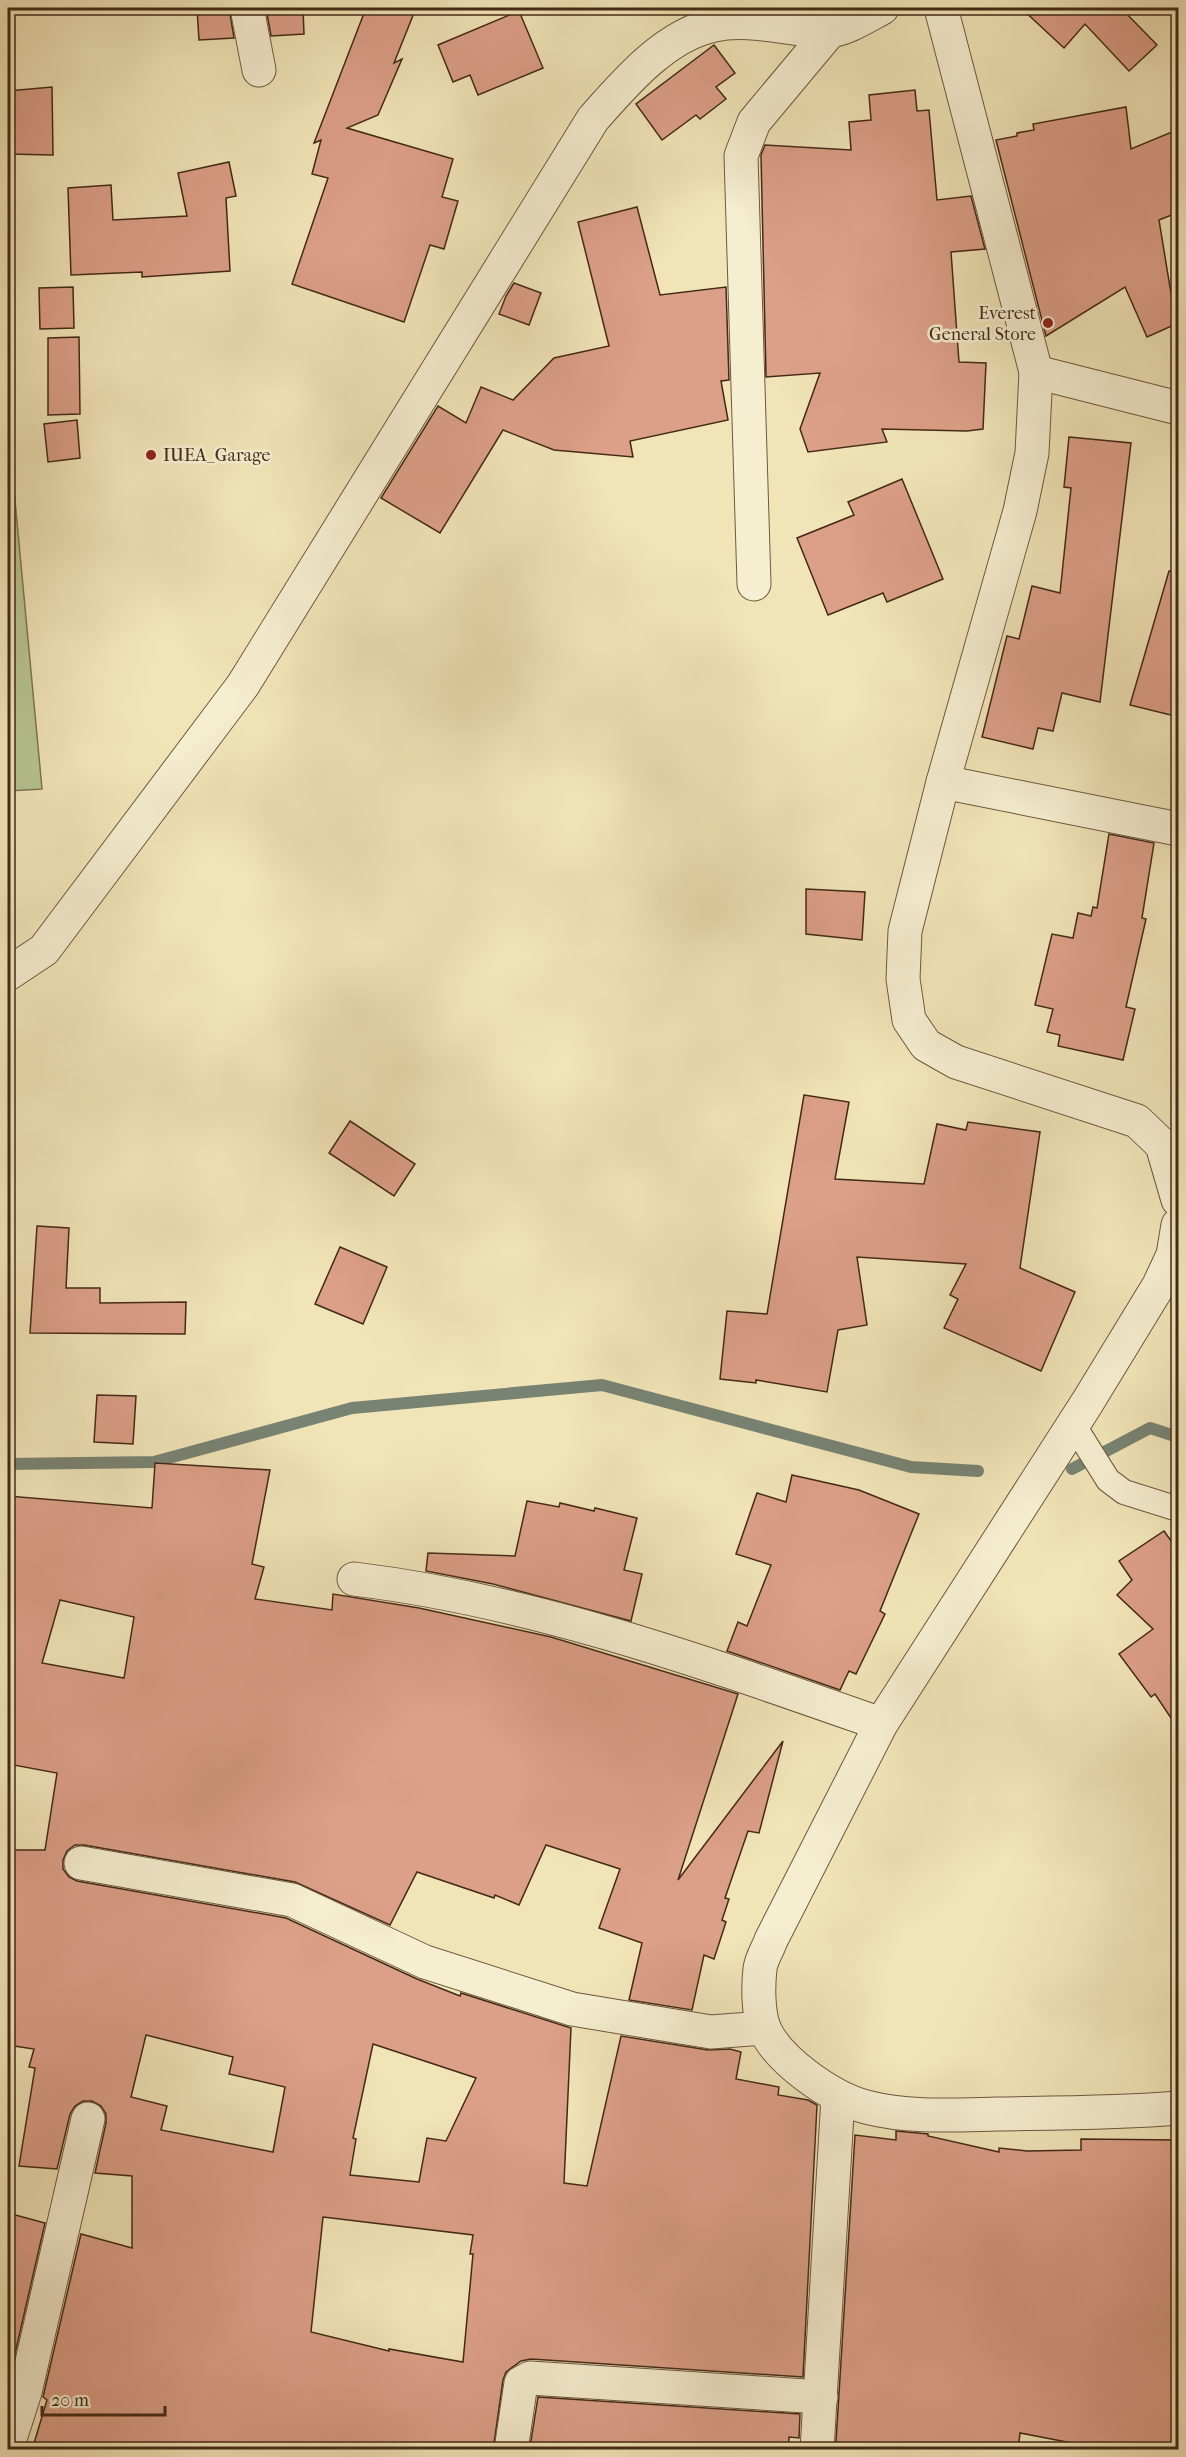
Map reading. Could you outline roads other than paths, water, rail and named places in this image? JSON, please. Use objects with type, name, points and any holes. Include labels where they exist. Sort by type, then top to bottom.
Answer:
[{"type":"street","points":[[247,8],[259,70]]},
{"type":"street","points":[[8,975],[44,950],[243,685],[593,119],[642,66],[665,48],[706,28],[714,25],[760,24],[830,31],[882,8]]},
{"type":"street","points":[[941,8],[1036,372],[1032,453],[1020,511],[943,782],[905,931],[903,979],[909,1020],[926,1045],[956,1062],[1137,1120],[1162,1145],[1179,1200]]},
{"type":"street","points":[[754,584],[741,156],[754,122],[830,31]]},
{"type":"street","points":[[1036,372],[1179,408]]},
{"type":"street","points":[[943,782],[1179,829]]},
{"type":"street","points":[[1179,1225],[1169,1289],[1073,1424],[881,1724],[771,1940],[760,1967],[760,2000],[764,2028],[788,2059],[810,2079],[838,2097],[866,2107],[914,2115],[1127,2112],[1179,2108]]},
{"type":"street","points":[[354,1579],[496,1602],[709,1664],[881,1724]]},
{"type":"street","points":[[81,1863],[292,1900],[424,1962],[572,2009],[711,2032],[764,2028]]},
{"type":"street","points":[[817,2450],[838,2097]]},
{"type":"street","points":[[8,2445],[25,2392],[88,2119]]},
{"type":"street","points":[[511,2450],[521,2383],[530,2378],[821,2397]]},
{"type":"lane","points":[[1073,1424],[1108,1480],[1124,1492],[1179,1509]]},
{"type":"waterway","points":[[8,1464],[154,1462],[352,1408],[602,1385],[911,1467],[978,1471]]},
{"type":"waterway","points":[[1072,1469],[1150,1428],[1178,1437]]},
{"type":"place","name":"Everest General Store","points":[[1048,323]]},
{"type":"place","name":"IUEA_Garage","points":[[151,455]]}]
